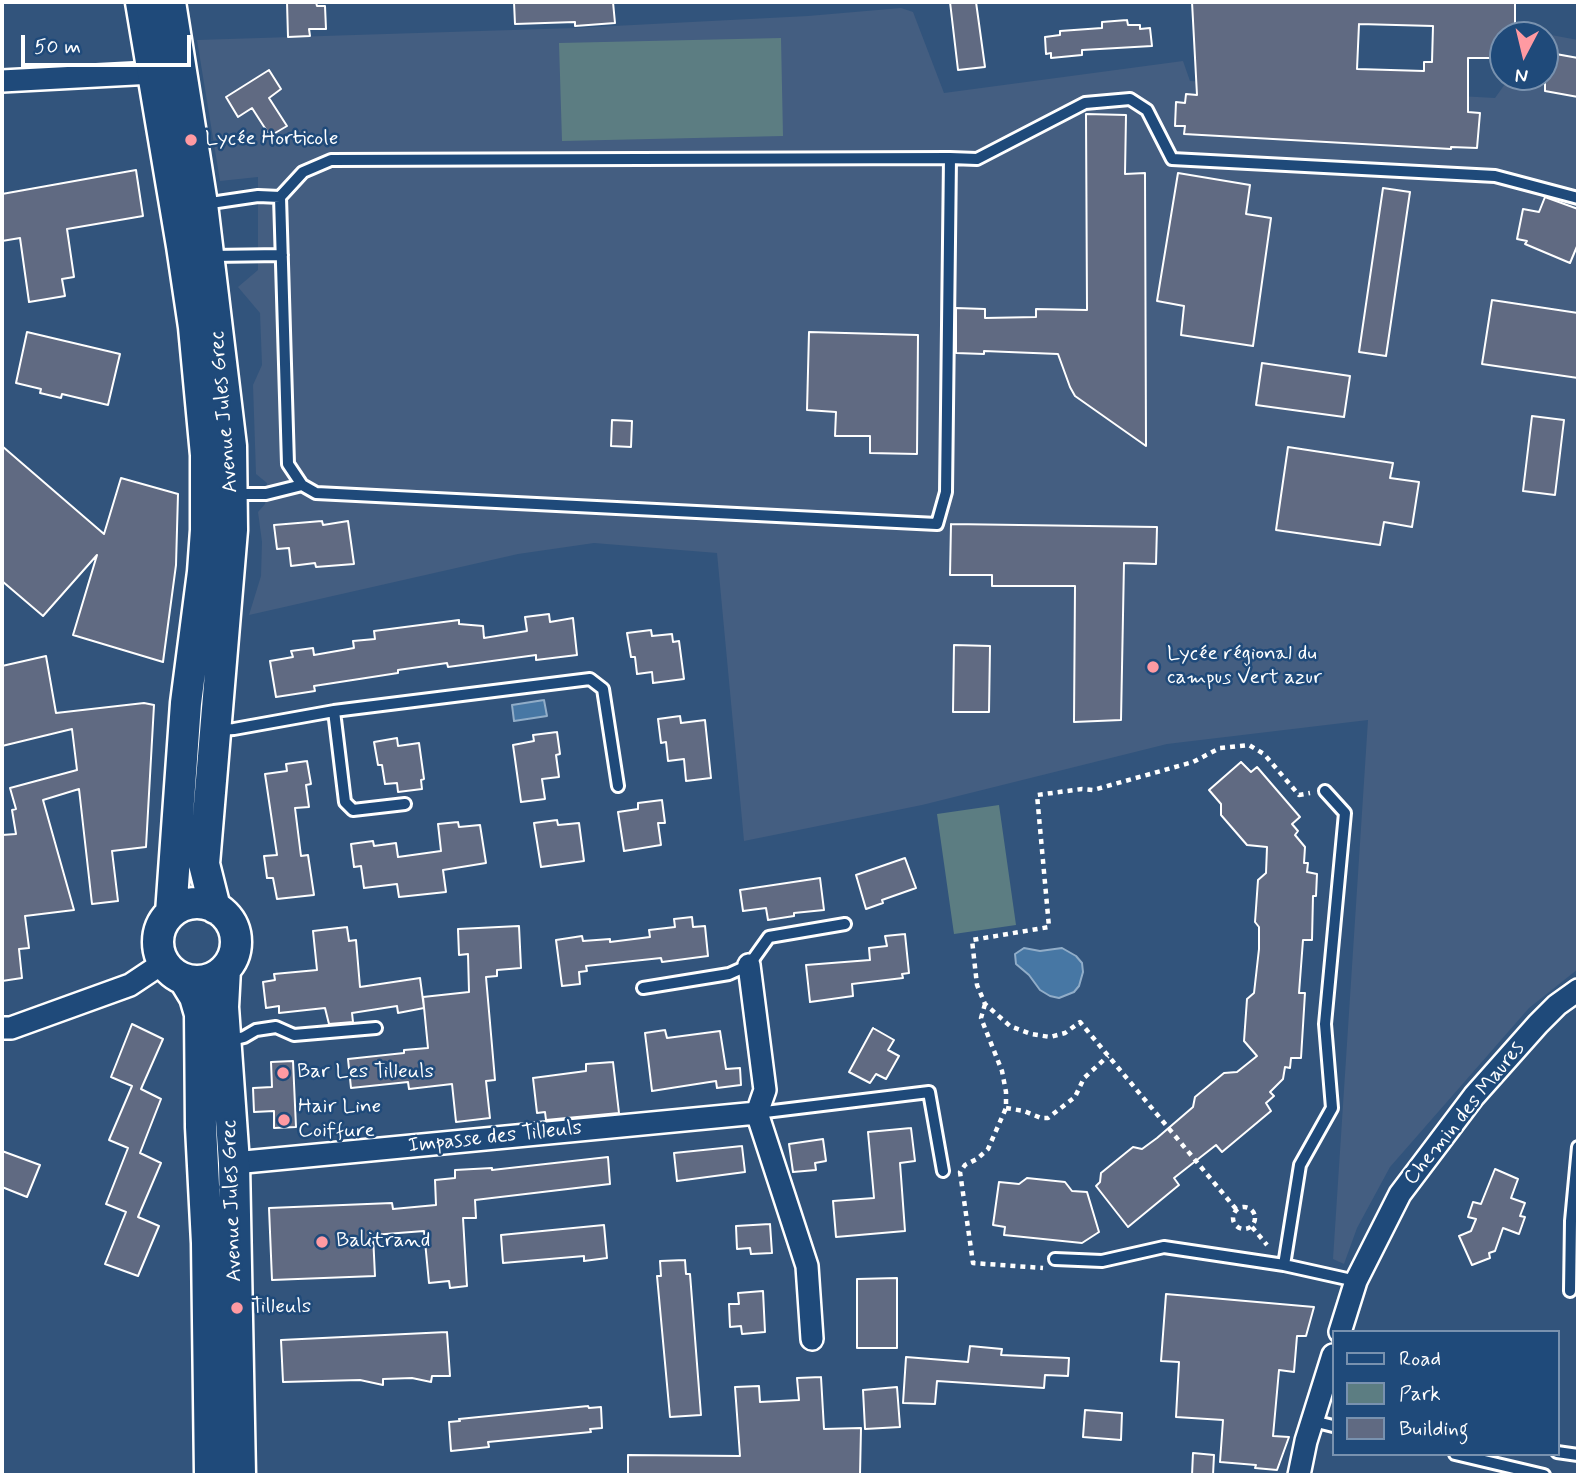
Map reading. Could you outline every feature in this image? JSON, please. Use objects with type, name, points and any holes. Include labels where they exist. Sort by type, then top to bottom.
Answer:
[{"type":"street","name":"Avenue Jules Grec","points":[[141,2],[192,314],[206,466],[203,572],[183,728],[170,913]]},
{"type":"street","name":"Avenue Jules Grec","points":[[170,2],[202,204],[228,405],[233,494],[204,864],[215,908]]},
{"type":"street","points":[[2,80],[153,73]]},
{"type":"street","points":[[200,903],[215,908],[226,916],[234,929],[236,943],[233,957],[225,969],[213,978],[198,982],[174,971],[158,950],[158,937],[162,924],[170,913],[184,905],[200,903]]},
{"type":"street","points":[[749,965],[765,1090],[757,1113],[807,1266],[812,1339]]},
{"type":"street","name":"Avenue Jules Grec","points":[[225,969],[225,1042],[234,1163],[240,1475]]},
{"type":"street","name":"Avenue Jules Grec","points":[[174,971],[195,997],[200,1014],[210,1475]]},
{"type":"street","points":[[2,1028],[11,1028],[174,971]]},
{"type":"street","name":"Chemin des Maures","points":[[1341,1330],[1356,1281],[1400,1195],[1474,1096],[1538,1024],[1577,993]]},
{"type":"street","name":"Impasse des Tilleuls","points":[[234,1163],[757,1113]]},
{"type":"street","points":[[1299,1475],[1323,1423],[1332,1362]]},
{"type":"lane","points":[[950,158],[946,492],[937,524],[316,493],[302,485],[288,464],[280,197],[303,172],[331,160],[950,158],[977,159],[1085,103],[1130,99],[1147,110],[1172,159],[1495,176],[1578,198]]},
{"type":"lane","points":[[202,204],[258,196],[280,197]]},
{"type":"lane","points":[[208,256],[282,255]]},
{"type":"lane","points":[[233,494],[266,494],[302,485]]},
{"type":"lane","points":[[214,730],[234,729],[334,710],[590,679],[603,689],[618,786]]},
{"type":"lane","points":[[334,710],[345,802],[353,810],[405,804]]},
{"type":"lane","points":[[1284,1265],[1300,1165],[1332,1108],[1325,1024],[1345,813],[1325,791]]},
{"type":"lane","points":[[643,988],[729,974],[749,965],[769,937],[845,924]]},
{"type":"lane","points":[[225,1042],[244,1037],[256,1030],[276,1027],[294,1035],[376,1028]]},
{"type":"lane","points":[[757,1113],[929,1092],[943,1171]]},
{"type":"lane","points":[[1570,1291],[1571,1221],[1578,1147]]},
{"type":"lane","points":[[1055,1259],[1102,1261],[1164,1247],[1284,1265],[1356,1281]]},
{"type":"lane","points":[[1559,1452],[1578,1455]]},
{"type":"lane","points":[[1463,1456],[1544,1475]]},
{"type":"path","points":[[1236,1209],[1080,1022],[1065,1033],[1050,1037],[1031,1034],[1010,1026],[985,1004],[977,985],[972,940],[1049,927],[1037,795],[1093,790],[1193,762],[1220,748],[1249,745],[1264,754],[1299,795],[1325,791]]},
{"type":"path","points":[[985,1004],[981,1018],[1002,1071],[1006,1108],[988,1149],[978,1159],[965,1165],[960,1172],[973,1263],[1041,1269],[1055,1259]]},
{"type":"path","points":[[1006,1108],[1048,1118],[1075,1097],[1084,1078],[1108,1056]]},
{"type":"path","points":[[1245,1206],[1254,1211],[1256,1218],[1252,1227],[1244,1230],[1235,1226],[1232,1218],[1236,1209],[1245,1206]]},
{"type":"shaded area","name":"Lycée régional du campus Vert azur","points":[[901,8],[913,12],[944,93],[1183,61],[1190,81],[1495,98],[1500,91],[1559,91],[1559,36],[1578,40],[1578,969],[1529,1008],[1390,1167],[1357,1228],[1344,1264],[1333,1259],[1368,720],[1167,744],[922,805],[744,841],[717,553],[594,543],[518,554],[249,615],[261,576],[262,542],[258,512],[265,504],[267,483],[256,474],[253,385],[262,365],[260,313],[238,287],[258,270],[258,177],[220,181],[197,40],[575,28],[808,16]]},
{"type":"shaded area","points":[[544,700],[547,716],[514,721],[512,705]]},
{"type":"shaded area","points":[[1024,948],[1040,951],[1062,948],[1076,956],[1082,963],[1083,972],[1079,986],[1074,992],[1059,998],[1040,990],[1016,964],[1015,954]]},
{"type":"green space","points":[[781,38],[783,136],[562,141],[559,43]]},
{"type":"green space","points":[[999,805],[1016,925],[954,934],[937,814]]},
{"type":"building","points":[[287,2],[316,2],[317,6],[325,6],[326,29],[309,29],[310,36],[288,37]]},
{"type":"building","points":[[514,2],[613,2],[615,23],[575,26],[575,22],[515,24]]},
{"type":"building","points":[[950,2],[976,2],[985,67],[958,70]]},
{"type":"building","points":[[1192,2],[1515,2],[1515,21],[1489,21],[1489,58],[1468,58],[1468,112],[1480,113],[1477,148],[1451,149],[1184,134],[1185,126],[1175,126],[1176,102],[1185,103],[1186,94],[1197,95]],"holes":[[[1359,24],[1433,26],[1432,62],[1424,62],[1424,71],[1357,69]]]},
{"type":"building","points":[[1127,20],[1128,25],[1140,25],[1140,29],[1150,28],[1152,46],[1082,50],[1082,55],[1051,58],[1051,53],[1046,54],[1045,37],[1060,35],[1060,31],[1102,28],[1102,22]]},
{"type":"building","points":[[1559,55],[1578,58],[1578,97],[1545,91],[1559,91]]},
{"type":"building","points":[[269,70],[281,89],[269,98],[287,126],[270,136],[252,108],[238,117],[226,97]]},
{"type":"building","points":[[1086,114],[1126,115],[1125,174],[1145,173],[1146,446],[1075,396],[1058,354],[984,351],[984,354],[956,353],[956,308],[985,309],[985,318],[1036,317],[1036,309],[1087,310]]},
{"type":"building","points":[[136,170],[143,216],[67,229],[74,277],[62,279],[65,296],[29,302],[20,238],[2,241],[2,194]]},
{"type":"building","points":[[1178,173],[1250,185],[1246,214],[1271,218],[1253,346],[1181,335],[1184,306],[1157,301]]},
{"type":"building","points":[[1383,188],[1410,192],[1386,356],[1359,352]]},
{"type":"building","points":[[1545,197],[1578,209],[1578,244],[1570,263],[1525,244],[1527,241],[1517,239],[1523,209],[1539,212]]},
{"type":"building","points":[[1492,300],[1578,313],[1578,378],[1482,364]]},
{"type":"building","points":[[27,332],[120,354],[108,405],[62,394],[61,398],[40,393],[41,389],[16,383]]},
{"type":"building","points":[[809,332],[918,335],[917,454],[870,453],[870,436],[835,436],[836,412],[807,410]]},
{"type":"building","points":[[1262,363],[1350,376],[1344,417],[1256,405]]},
{"type":"building","points":[[1532,416],[1564,420],[1555,495],[1523,491]]},
{"type":"building","points":[[612,420],[632,421],[631,447],[611,446]]},
{"type":"building","points":[[2,446],[104,534],[121,478],[178,494],[176,565],[163,662],[73,635],[97,555],[43,616],[2,581]]},
{"type":"building","points":[[1288,447],[1393,463],[1390,478],[1419,482],[1412,527],[1384,522],[1380,545],[1276,530]]},
{"type":"building","points":[[322,521],[323,525],[348,521],[354,564],[316,567],[315,563],[291,566],[289,548],[277,549],[274,525]]},
{"type":"building","points":[[951,524],[1157,527],[1156,564],[1124,563],[1121,720],[1074,722],[1075,586],[992,586],[992,575],[950,575]]},
{"type":"building","points":[[549,614],[550,622],[573,618],[577,655],[536,660],[536,655],[448,667],[447,663],[314,686],[315,691],[276,697],[270,661],[293,657],[291,651],[313,648],[314,655],[354,648],[353,641],[375,639],[374,631],[459,620],[459,624],[483,626],[484,638],[527,631],[525,617]]},
{"type":"building","points":[[651,630],[652,636],[672,634],[673,642],[679,641],[684,679],[653,683],[652,672],[637,674],[627,633]]},
{"type":"building","points":[[954,645],[990,646],[989,712],[953,712]]},
{"type":"building","points":[[46,656],[56,713],[144,703],[154,705],[146,847],[112,851],[118,901],[92,904],[79,789],[43,800],[74,910],[25,916],[29,948],[19,949],[22,978],[2,981],[2,835],[16,834],[12,810],[16,809],[10,788],[77,770],[72,729],[2,746],[2,666]]},
{"type":"building","points":[[680,716],[681,723],[705,720],[711,778],[686,781],[684,759],[668,761],[666,742],[661,743],[658,719]]},
{"type":"building","points":[[557,732],[559,777],[542,779],[545,799],[521,802],[513,745],[534,741],[533,735]]},
{"type":"building","points":[[397,738],[398,746],[419,743],[424,779],[421,780],[422,789],[398,792],[397,783],[385,784],[374,742]]},
{"type":"building","points":[[307,761],[311,784],[306,785],[309,807],[295,808],[301,856],[308,855],[314,895],[277,899],[273,878],[267,878],[264,856],[277,855],[265,774],[287,771],[286,764]]},
{"type":"building","points":[[1241,762],[1251,772],[1257,767],[1300,817],[1292,824],[1298,831],[1295,835],[1305,847],[1304,863],[1308,863],[1307,872],[1317,874],[1316,896],[1313,896],[1312,940],[1303,940],[1299,993],[1305,993],[1301,1058],[1291,1058],[1290,1068],[1285,1067],[1283,1079],[1270,1092],[1274,1096],[1266,1103],[1271,1111],[1222,1152],[1216,1145],[1174,1178],[1179,1185],[1128,1227],[1096,1186],[1100,1182],[1101,1173],[1133,1147],[1142,1149],[1157,1138],[1193,1107],[1195,1097],[1224,1073],[1237,1072],[1257,1056],[1244,1041],[1247,999],[1254,993],[1259,949],[1259,927],[1255,922],[1258,880],[1266,873],[1267,847],[1247,845],[1221,815],[1221,804],[1209,790]]},
{"type":"building","points":[[662,800],[665,823],[658,823],[661,845],[624,851],[618,812],[638,809],[638,803]]},
{"type":"building","points":[[557,820],[558,825],[579,823],[584,861],[541,867],[534,823]]},
{"type":"building","points":[[458,822],[459,827],[480,825],[486,863],[443,870],[446,892],[399,897],[397,884],[364,888],[361,866],[354,867],[351,844],[373,841],[374,846],[396,843],[398,857],[441,851],[438,824]]},
{"type":"building","points":[[905,858],[916,888],[882,900],[883,903],[866,909],[856,875]]},
{"type":"building","points":[[820,878],[824,910],[794,913],[794,916],[768,920],[766,908],[743,911],[740,890]]},
{"type":"building","points":[[692,917],[693,927],[705,926],[708,956],[662,962],[661,958],[586,966],[587,971],[579,972],[580,984],[562,986],[556,940],[582,936],[583,941],[610,939],[610,942],[650,937],[649,930],[675,927],[674,919]]},
{"type":"building","points":[[519,926],[521,968],[497,970],[497,976],[486,977],[495,1080],[486,1081],[490,1118],[456,1122],[452,1084],[409,1089],[408,1082],[351,1088],[348,1059],[428,1048],[423,997],[469,992],[468,954],[459,955],[458,929]]},
{"type":"building","points":[[347,927],[349,941],[356,940],[360,987],[420,978],[424,1008],[398,1013],[397,1006],[352,1013],[353,1022],[329,1024],[325,1008],[279,1013],[279,1006],[266,1008],[263,982],[275,980],[274,974],[317,970],[313,931]]},
{"type":"building","points":[[905,934],[909,973],[902,974],[903,978],[852,984],[853,996],[810,1002],[806,965],[870,960],[869,948],[887,946],[885,936]]},
{"type":"building","points":[[132,1024],[163,1039],[141,1089],[161,1099],[140,1153],[161,1163],[138,1217],[159,1226],[138,1276],[105,1264],[126,1212],[106,1204],[128,1148],[109,1140],[132,1086],[111,1077]]},
{"type":"building","points":[[873,1028],[894,1040],[888,1050],[899,1056],[886,1079],[876,1074],[870,1083],[849,1072]]},
{"type":"building","points":[[665,1030],[667,1038],[720,1031],[726,1069],[740,1068],[741,1085],[717,1088],[716,1081],[652,1091],[645,1033]]},
{"type":"building","points":[[293,1061],[296,1127],[274,1128],[274,1111],[254,1112],[253,1088],[272,1087],[271,1062]]},
{"type":"building","points":[[613,1062],[619,1113],[546,1120],[545,1112],[537,1113],[533,1078],[586,1071],[586,1064]]},
{"type":"building","points":[[911,1128],[915,1161],[900,1163],[905,1231],[836,1237],[833,1201],[874,1198],[868,1132]]},
{"type":"building","points":[[823,1139],[826,1161],[815,1163],[816,1170],[793,1172],[789,1144]]},
{"type":"building","points":[[742,1146],[745,1172],[677,1181],[674,1153]]},
{"type":"building","points":[[2,1151],[40,1165],[27,1197],[2,1187]]},
{"type":"building","points":[[608,1157],[610,1184],[475,1200],[476,1218],[463,1218],[467,1286],[450,1288],[449,1281],[429,1283],[424,1231],[373,1235],[375,1276],[272,1280],[269,1208],[392,1203],[393,1209],[436,1205],[435,1180],[455,1178],[455,1170],[492,1170]]},
{"type":"building","points":[[1495,1169],[1518,1179],[1511,1198],[1525,1203],[1520,1216],[1525,1217],[1519,1234],[1503,1228],[1495,1251],[1489,1253],[1490,1258],[1472,1265],[1459,1236],[1471,1231],[1476,1219],[1468,1217],[1473,1202],[1481,1204]]},
{"type":"building","points":[[1027,1178],[1065,1182],[1072,1191],[1087,1192],[1099,1232],[1082,1243],[1004,1235],[1005,1227],[993,1225],[999,1182],[1019,1184]]},
{"type":"building","points":[[770,1224],[772,1253],[751,1254],[750,1248],[737,1249],[736,1226]]},
{"type":"building","points":[[604,1225],[607,1258],[584,1261],[584,1256],[503,1263],[501,1235]]},
{"type":"building","points":[[685,1260],[686,1274],[690,1274],[701,1415],[670,1417],[657,1276],[661,1276],[660,1261]]},
{"type":"building","points":[[897,1278],[897,1348],[857,1348],[857,1279]]},
{"type":"building","points":[[763,1291],[765,1332],[742,1334],[741,1326],[730,1327],[729,1304],[739,1304],[738,1293]]},
{"type":"building","points":[[1166,1294],[1314,1307],[1306,1336],[1297,1336],[1294,1372],[1279,1370],[1273,1436],[1289,1437],[1277,1470],[1220,1462],[1223,1420],[1176,1417],[1179,1362],[1161,1361]]},
{"type":"building","points":[[447,1332],[450,1376],[432,1376],[431,1382],[412,1378],[383,1379],[383,1385],[360,1380],[283,1382],[281,1340]]},
{"type":"building","points":[[970,1346],[1002,1349],[1001,1355],[1069,1358],[1068,1376],[1045,1375],[1044,1388],[937,1381],[935,1404],[903,1403],[906,1357],[968,1362]]},
{"type":"building","points":[[821,1377],[824,1429],[861,1428],[860,1475],[628,1475],[628,1455],[740,1456],[735,1387],[759,1386],[760,1402],[799,1400],[797,1378]]},
{"type":"building","points":[[897,1387],[900,1427],[865,1429],[863,1390]]},
{"type":"building","points":[[588,1406],[601,1407],[602,1428],[590,1429],[591,1432],[488,1442],[489,1447],[451,1451],[449,1422]]},
{"type":"building","points":[[1085,1410],[1122,1413],[1121,1440],[1083,1437]]},
{"type":"building","points":[[1193,1453],[1214,1455],[1213,1475],[1192,1475]]},
{"type":"place","name":"Lycée Horticole","points":[[191,140]]},
{"type":"place","name":"Lycée régional du campus Vert azur","points":[[1153,667]]},
{"type":"place","name":"Bar Les Tilleuls","points":[[283,1073]]},
{"type":"place","name":"Hair Line Coiffure","points":[[284,1120]]},
{"type":"place","name":"Balitrand","points":[[322,1242]]},
{"type":"place","name":"Tilleuls","points":[[237,1308]]}]
